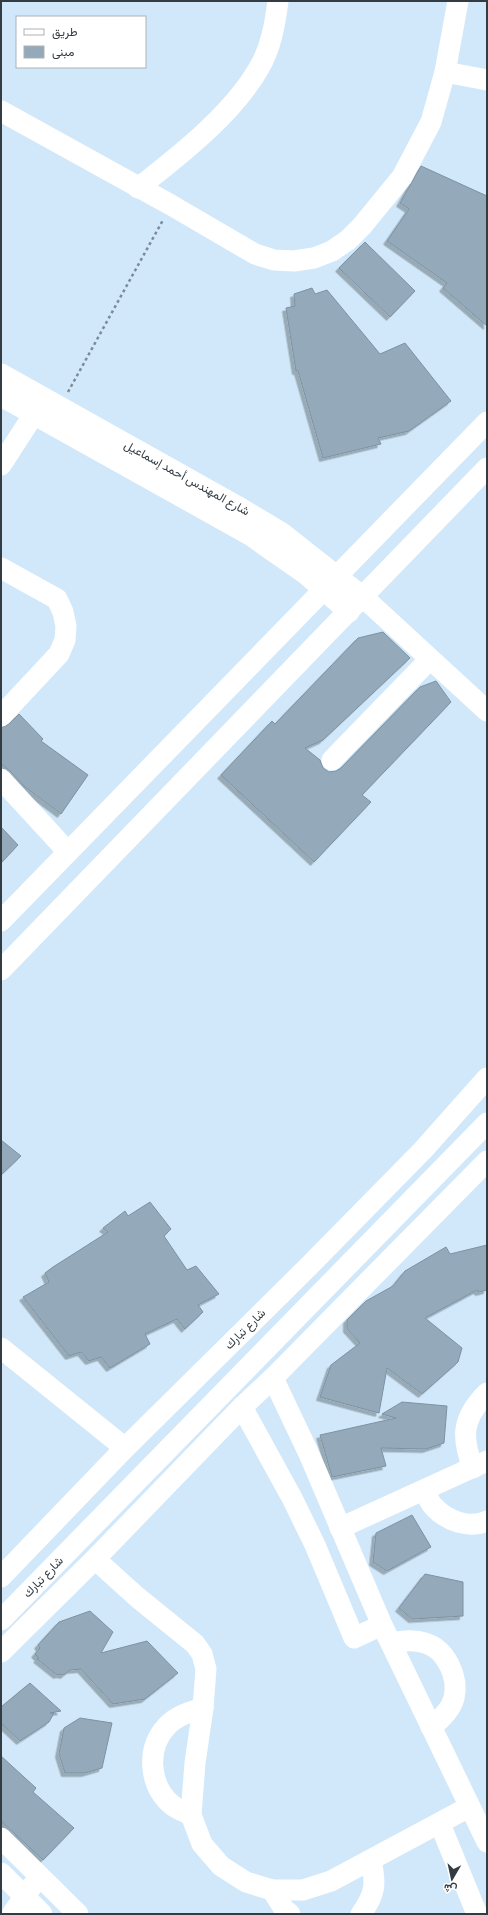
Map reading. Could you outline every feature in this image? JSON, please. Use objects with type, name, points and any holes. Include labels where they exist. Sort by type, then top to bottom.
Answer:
[{"type":"street","points":[[138,188],[175,159],[212,125],[240,95],[259,68],[271,40],[278,1]]},
{"type":"street","points":[[1,111],[171,205],[255,254],[274,260],[294,261],[314,258],[332,251],[348,240],[362,226],[402,177],[431,122],[445,72],[458,1]]},
{"type":"street","points":[[445,72],[487,80]]},
{"type":"street","name":"شارع المهندس أحمد إسماعيل","points":[[1,374],[262,521],[301,547],[331,583],[349,612]]},
{"type":"street","name":"شارع المهندس أحمد إسماعيل","points":[[1,396],[250,535],[288,561],[331,583],[363,597],[487,711]]},
{"type":"street","points":[[1,465],[34,414]]},
{"type":"street","points":[[28,942],[3,920],[487,422]]},
{"type":"street","points":[[1,970],[487,468]]},
{"type":"street","points":[[1,568],[57,599],[63,612],[66,626],[65,640],[60,654],[1,715]]},
{"type":"street","points":[[332,760],[430,659]]},
{"type":"street","points":[[1,779],[68,852]]},
{"type":"street","name":"شارع تبارك","points":[[1,1577],[125,1448],[337,1238],[423,1150],[487,1078]]},
{"type":"street","name":"شارع تبارك","points":[[1,1620],[487,1123]]},
{"type":"street","points":[[1,1652],[95,1559],[242,1407],[273,1378],[487,1161]]},
{"type":"street","points":[[1,1348],[125,1448]]},
{"type":"street","points":[[273,1378],[382,1625],[487,1842]]},
{"type":"street","points":[[340,1528],[480,1465],[466,1449],[466,1428],[473,1409],[487,1393]]},
{"type":"street","points":[[242,1407],[292,1498],[354,1638],[382,1625]]},
{"type":"street","points":[[425,1490],[433,1506],[447,1518],[464,1524],[482,1523],[487,1521]]},
{"type":"street","points":[[95,1559],[137,1597],[185,1635],[202,1654],[206,1669],[203,1708],[195,1763],[191,1815],[202,1844],[221,1866],[246,1882],[272,1890],[303,1890],[330,1881],[440,1824],[469,1807]]},
{"type":"street","points":[[335,1593],[362,1581]]},
{"type":"street","points":[[391,1643],[407,1640],[426,1643],[444,1656],[454,1676],[454,1698],[443,1718],[431,1727]]},
{"type":"street","points":[[191,1815],[172,1805],[158,1788],[152,1767],[155,1746],[166,1727],[182,1714],[203,1708]]},
{"type":"street","points":[[440,1824],[477,1914]]},
{"type":"street","points":[[1,1838],[78,1914]]},
{"type":"street","points":[[361,1914],[371,1901],[375,1880],[370,1860]]},
{"type":"street","points":[[1,1873],[42,1914]]},
{"type":"street","points":[[12,1914],[40,1876]]},
{"type":"street","points":[[272,1890],[284,1909],[290,1914]]},
{"type":"path","points":[[60,407],[171,205]]},
{"type":"building","points":[[421,166],[487,196],[487,326],[443,288],[447,283],[387,241],[409,209],[400,203]]},
{"type":"building","points":[[365,242],[415,291],[390,317],[339,268]]},
{"type":"building","points":[[312,288],[315,294],[327,290],[380,354],[405,343],[451,401],[409,431],[378,438],[381,444],[323,458],[298,371],[296,371],[286,308],[295,306],[294,294]]},
{"type":"building","points":[[383,632],[410,658],[323,740],[305,748],[320,760],[323,768],[329,772],[336,771],[341,768],[420,687],[436,681],[451,702],[362,795],[371,802],[314,862],[221,775],[272,721],[275,724],[358,638]]},
{"type":"building","points":[[19,714],[43,739],[41,741],[88,775],[61,814],[25,787],[1,764],[1,728],[9,724]]},
{"type":"building","points":[[1,827],[18,845],[1,863]]},
{"type":"building","points":[[1,1140],[21,1156],[1,1175]]},
{"type":"building","points":[[150,1202],[171,1229],[164,1236],[187,1270],[196,1266],[219,1294],[198,1305],[203,1312],[185,1329],[177,1319],[145,1334],[150,1344],[110,1368],[101,1357],[89,1361],[81,1352],[69,1356],[23,1297],[49,1282],[45,1273],[108,1232],[103,1228],[125,1211],[128,1216]]},
{"type":"building","points":[[487,1245],[487,1290],[479,1292],[477,1290],[425,1318],[462,1348],[458,1362],[422,1394],[387,1368],[379,1413],[320,1397],[331,1365],[360,1343],[347,1329],[347,1320],[366,1301],[393,1286],[405,1271],[446,1247],[450,1254]]},
{"type":"building","points":[[402,1402],[447,1406],[444,1443],[426,1449],[381,1448],[386,1466],[332,1477],[320,1435],[396,1418],[382,1414]]},
{"type":"building","points":[[412,1515],[431,1547],[387,1571],[373,1562],[376,1533]]},
{"type":"building","points":[[425,1574],[463,1582],[463,1616],[412,1619],[399,1608]]},
{"type":"building","points":[[90,1611],[113,1632],[101,1653],[147,1641],[178,1673],[145,1699],[113,1704],[81,1669],[70,1670],[64,1675],[57,1675],[37,1659],[39,1658],[35,1654],[40,1648],[38,1645],[59,1622]]},
{"type":"building","points":[[30,1683],[61,1711],[50,1713],[54,1713],[49,1722],[20,1741],[1,1723],[1,1707]]},
{"type":"building","points":[[80,1718],[112,1723],[102,1768],[85,1773],[65,1773],[59,1754],[64,1728]]},
{"type":"building","points":[[1,1756],[36,1788],[33,1792],[74,1828],[43,1860],[1,1821]]}]
